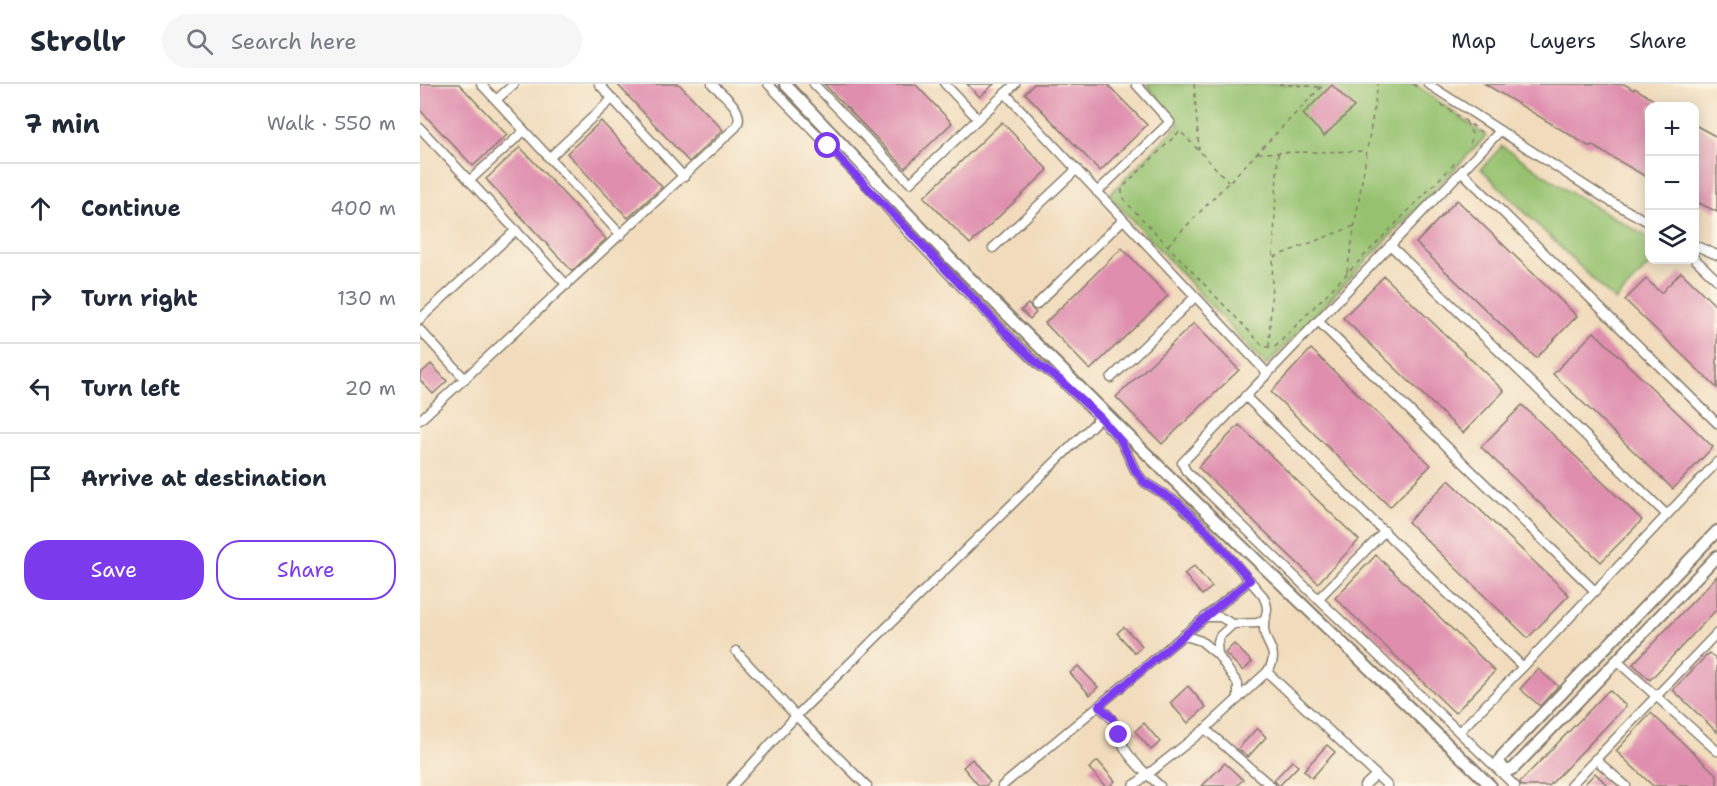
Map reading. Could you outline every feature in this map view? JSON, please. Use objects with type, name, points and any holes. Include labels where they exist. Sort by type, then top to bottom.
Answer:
[{"type":"street","points":[[481,84],[621,235]]},
{"type":"street","points":[[496,100],[514,84]]},
{"type":"street","points":[[599,84],[684,177]]},
{"type":"street","points":[[420,420],[736,128],[740,121],[738,111],[712,84]]},
{"type":"street","points":[[768,84],[1008,335],[1040,366],[1059,379],[1101,418],[1121,441],[1135,470],[1144,482],[1178,503],[1207,531],[1263,596],[1268,606],[1267,618],[1263,626],[1274,656],[1272,665],[1205,729],[1133,786]]},
{"type":"street","points":[[785,84],[950,258],[1163,470],[1491,786]]},
{"type":"street","points":[[814,84],[910,183],[1015,84]]},
{"type":"street","points":[[945,84],[977,118]]},
{"type":"street","points":[[1097,192],[1170,122],[1136,84]]},
{"type":"street","points":[[1428,84],[1606,199],[1645,220]]},
{"type":"street","points":[[1005,93],[1267,373]]},
{"type":"street","points":[[549,158],[612,99]]},
{"type":"street","points":[[420,128],[567,285]]},
{"type":"street","points":[[470,181],[524,131]]},
{"type":"street","points":[[1500,131],[1184,460],[1183,467],[1515,786]]},
{"type":"street","points":[[993,248],[1077,169]]},
{"type":"street","points":[[1462,172],[1717,423]]},
{"type":"street","points":[[1036,305],[1122,220]]},
{"type":"street","points":[[420,319],[516,230]]},
{"type":"street","points":[[1390,245],[1667,515]]},
{"type":"street","points":[[1699,248],[1717,255]]},
{"type":"street","points":[[1699,262],[1717,280]]},
{"type":"street","points":[[1111,378],[1195,297]]},
{"type":"street","points":[[1318,321],[1595,591]]},
{"type":"street","points":[[420,330],[465,379]]},
{"type":"street","points":[[1245,396],[1523,667]]},
{"type":"street","points":[[732,786],[796,716],[1101,418]]},
{"type":"street","points":[[1459,732],[1717,462]]},
{"type":"street","points":[[1318,599],[1384,531]]},
{"type":"street","points":[[1717,531],[1502,756],[1499,761],[1503,768],[1508,771],[1514,768],[1717,556]]},
{"type":"street","points":[[1002,786],[1250,580]]},
{"type":"street","points":[[1205,617],[1220,617],[1233,624],[1258,623],[1267,618]]},
{"type":"street","points":[[1218,655],[1216,644],[1220,636],[1233,624]]},
{"type":"street","points":[[1184,635],[1201,641],[1218,655],[1238,684],[1238,699]]},
{"type":"street","points":[[1570,786],[1656,695],[1716,636]]},
{"type":"street","points":[[736,651],[796,716],[867,786]]},
{"type":"street","points":[[1617,661],[1717,751]]},
{"type":"street","points":[[1267,672],[1388,786]]},
{"type":"street","points":[[1099,706],[1112,718],[1122,744],[1131,758],[1160,786]]},
{"type":"street","points":[[1205,729],[1271,786]]},
{"type":"street","points":[[1595,759],[1626,786]]},
{"type":"street","points":[[1365,786],[1376,775]]},
{"type":"path","points":[[1194,84],[1199,150]]},
{"type":"path","points":[[1279,84],[1321,87]]},
{"type":"path","points":[[1167,245],[1324,84]]},
{"type":"path","points":[[1346,274],[1378,84]]},
{"type":"path","points":[[1413,84],[1426,94]]},
{"type":"path","points":[[1435,100],[1492,140]]},
{"type":"path","points":[[1466,122],[1472,134],[1470,148]]},
{"type":"path","points":[[1229,182],[1179,131],[1122,188],[1122,194],[1126,202],[1264,347],[1275,347],[1462,156]]},
{"type":"path","points":[[1257,153],[1367,151]]},
{"type":"path","points":[[1269,347],[1278,152]]},
{"type":"path","points":[[1273,258],[1354,226]]},
{"type":"green space","points":[[1146,84],[1415,84],[1486,136],[1266,366],[1109,195],[1179,124]]},
{"type":"green space","points":[[1502,146],[1570,192],[1645,236],[1645,264],[1650,264],[1615,301],[1481,169]]},
{"type":"building","points":[[420,84],[459,84],[507,135],[473,166],[420,110]]},
{"type":"building","points":[[617,84],[679,84],[723,130],[689,162]]},
{"type":"building","points":[[824,84],[915,84],[952,123],[905,168]]},
{"type":"building","points":[[967,84],[994,84],[980,97]]},
{"type":"building","points":[[1034,84],[1107,84],[1147,125],[1100,171],[1025,93]]},
{"type":"building","points":[[1485,84],[1624,84],[1657,102],[1645,102],[1645,176],[1591,145],[1590,147]]},
{"type":"building","points":[[1332,85],[1354,107],[1324,136],[1303,114]]},
{"type":"building","points":[[601,121],[662,187],[628,218],[567,153]]},
{"type":"building","points":[[1002,122],[1048,170],[970,244],[924,197]]},
{"type":"building","points":[[1699,127],[1717,137],[1717,212],[1699,203]]},
{"type":"building","points":[[520,147],[606,239],[572,271],[486,179]]},
{"type":"building","points":[[1457,200],[1577,316],[1536,358],[1416,243]]},
{"type":"building","points":[[1122,248],[1168,296],[1090,370],[1045,323]]},
{"type":"building","points":[[1681,272],[1717,307],[1717,388],[1625,300],[1646,279],[1661,293]]},
{"type":"building","points":[[1384,276],[1504,391],[1463,433],[1343,318]]},
{"type":"building","points":[[1028,304],[1036,313],[1030,319],[1021,310]]},
{"type":"building","points":[[1194,323],[1239,370],[1162,444],[1116,397]]},
{"type":"building","points":[[1594,332],[1713,447],[1673,489],[1553,374]]},
{"type":"building","points":[[1311,349],[1431,465],[1390,507],[1271,392]]},
{"type":"building","points":[[431,364],[447,381],[433,394],[420,380],[420,374]]},
{"type":"building","points":[[1522,405],[1642,520],[1601,562],[1481,447]]},
{"type":"building","points":[[1239,425],[1359,540],[1318,583],[1198,467]]},
{"type":"building","points":[[1449,480],[1569,595],[1528,638],[1408,522]]},
{"type":"building","points":[[1376,555],[1495,671],[1455,713],[1335,598]]},
{"type":"building","points":[[1194,566],[1212,587],[1202,595],[1184,574]]},
{"type":"building","points":[[1717,576],[1717,609],[1650,680],[1633,664]]},
{"type":"building","points":[[1124,627],[1142,646],[1135,653],[1117,633]]},
{"type":"building","points":[[1234,644],[1252,662],[1243,671],[1225,653]]},
{"type":"building","points":[[1709,653],[1717,660],[1717,732],[1673,690]]},
{"type":"building","points":[[1078,666],[1098,687],[1090,695],[1070,673]]},
{"type":"building","points":[[1538,669],[1558,686],[1540,706],[1520,689]]},
{"type":"building","points":[[1188,686],[1206,707],[1188,723],[1170,703]]},
{"type":"building","points":[[1609,690],[1626,706],[1549,786],[1521,786],[1520,782]]},
{"type":"building","points":[[1651,713],[1717,775],[1717,786],[1653,786],[1616,751]]},
{"type":"building","points":[[1144,723],[1160,742],[1151,750],[1135,731]]},
{"type":"building","points":[[1257,728],[1266,737],[1248,757],[1238,749]]},
{"type":"building","points":[[1327,745],[1335,752],[1312,778],[1304,770]]},
{"type":"building","points":[[972,759],[990,782],[985,786],[979,786],[963,767]]},
{"type":"building","points":[[1098,761],[1115,781],[1110,786],[1105,786],[1089,768]]},
{"type":"building","points":[[1292,761],[1298,766],[1279,786],[1274,780]]},
{"type":"building","points":[[1225,763],[1243,780],[1236,786],[1202,786]]},
{"type":"building","points":[[1595,773],[1608,786],[1583,786]]},
{"type":"route","points":[[828,146],[1008,335],[1040,366],[1059,379],[1101,418],[1121,441],[1135,470],[1144,482],[1178,503],[1207,531],[1250,580],[1099,706],[1112,718],[1119,735]]}]
